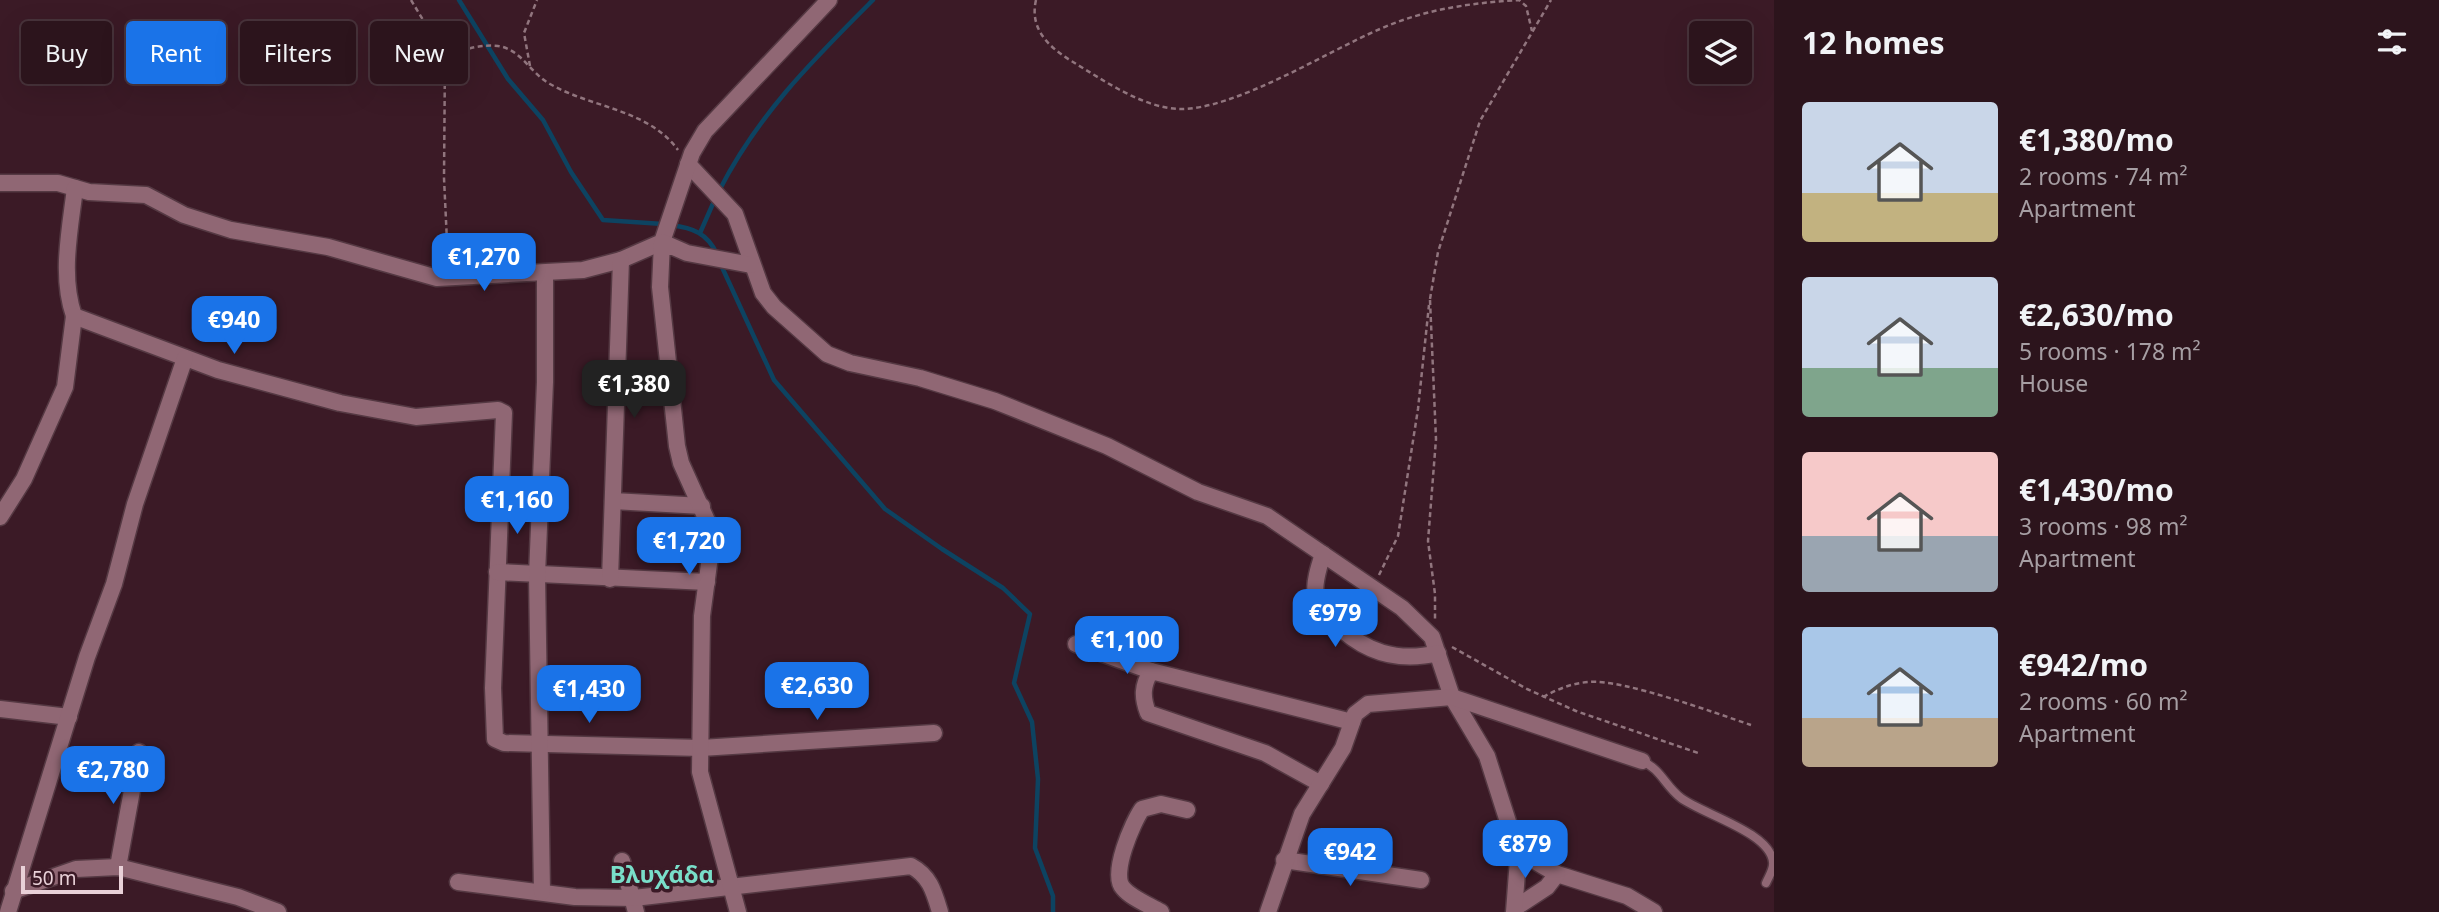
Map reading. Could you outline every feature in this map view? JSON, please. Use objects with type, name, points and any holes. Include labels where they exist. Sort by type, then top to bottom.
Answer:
[{"type":"street","points":[[738,912],[702,786],[702,616],[712,534],[702,506],[685,473],[677,446],[660,287],[663,242],[688,164],[705,131],[829,0]]},
{"type":"street","points":[[688,164],[735,214],[759,286],[774,307],[807,338],[838,359],[968,391],[1130,457],[1180,484],[1267,516],[1419,621],[1432,637],[1452,697],[1487,756],[1510,828],[1519,846],[1538,863],[1557,874],[1628,895],[1654,912]]},
{"type":"street","points":[[0,183],[58,183],[75,188],[146,195],[184,215],[231,230],[328,247],[421,275],[449,279],[583,270],[621,260],[663,242],[687,253],[751,265]]},
{"type":"street","points":[[0,517],[24,479],[65,387],[74,316],[69,298],[67,260],[75,188]]},
{"type":"street","points":[[610,579],[621,260]]},
{"type":"street","points":[[542,892],[537,575],[545,382],[545,274]]},
{"type":"street","points":[[74,316],[257,382],[340,403],[416,417],[501,411],[505,420],[493,688],[495,738],[504,743],[701,748],[934,733]]},
{"type":"street","points":[[8,912],[185,358]]},
{"type":"street","points":[[613,501],[702,506]]},
{"type":"street","points":[[1323,554],[1315,595],[1319,604],[1350,637],[1367,649],[1382,654],[1422,657],[1438,653]]},
{"type":"street","points":[[497,572],[707,582]]},
{"type":"street","points":[[1076,644],[1151,671],[1352,722]]},
{"type":"street","points":[[1151,671],[1142,690],[1148,713],[1244,744],[1321,784]]},
{"type":"street","points":[[1268,912],[1302,814],[1343,748],[1360,708],[1368,704],[1452,697],[1642,761]]},
{"type":"street","points":[[0,709],[69,717]]},
{"type":"street","points":[[118,867],[139,752]]},
{"type":"street","points":[[1161,912],[1124,890],[1120,884],[1121,865],[1128,836],[1142,808],[1161,804],[1187,810]]},
{"type":"street","points":[[1515,910],[1519,846]]},
{"type":"street","points":[[1284,860],[1421,880]]},
{"type":"street","points":[[622,861],[635,905]]},
{"type":"street","points":[[458,881],[635,905],[731,888],[911,866],[926,876],[940,912]]},
{"type":"street","points":[[13,891],[76,869],[118,867],[238,897],[278,912]]},
{"type":"street","points":[[1515,910],[1547,887],[1557,874]]},
{"type":"lane","points":[[1642,761],[1656,766],[1680,797],[1734,824],[1769,852],[1773,867],[1766,883]]},
{"type":"path","points":[[411,0],[424,21]]},
{"type":"path","points":[[530,66],[524,33],[537,0]]},
{"type":"path","points":[[1035,0],[1038,32],[1050,46],[1126,91],[1153,104],[1177,109],[1205,107],[1234,98],[1382,28],[1455,5],[1519,1],[1526,6],[1533,34]]},
{"type":"path","points":[[1371,586],[1393,552],[1398,536],[1438,252],[1480,121],[1551,0]]},
{"type":"path","points":[[468,50],[500,46],[516,54],[548,83],[641,119],[666,134],[688,164]]},
{"type":"path","points":[[445,84],[444,178],[449,279]]},
{"type":"path","points":[[1430,300],[1436,415],[1428,541],[1436,610],[1432,637],[1543,697],[1607,724],[1701,754]]},
{"type":"path","points":[[1543,697],[1558,688],[1592,681],[1654,695],[1751,725]]},
{"type":"waterway","points":[[459,0],[508,79],[543,120],[571,172],[603,220],[663,224]]},
{"type":"waterway","points":[[719,191],[751,137],[788,89],[873,0]]},
{"type":"waterway","points":[[700,233],[715,199]]},
{"type":"waterway","points":[[671,225],[704,236],[717,254]]},
{"type":"waterway","points":[[721,265],[774,380],[885,509],[1003,588],[1030,614],[1014,683],[1032,722],[1038,779],[1035,848],[1053,896],[1053,912]]},
{"type":"district","name":"Βλυχάδα","points":[[662,875]]}]
